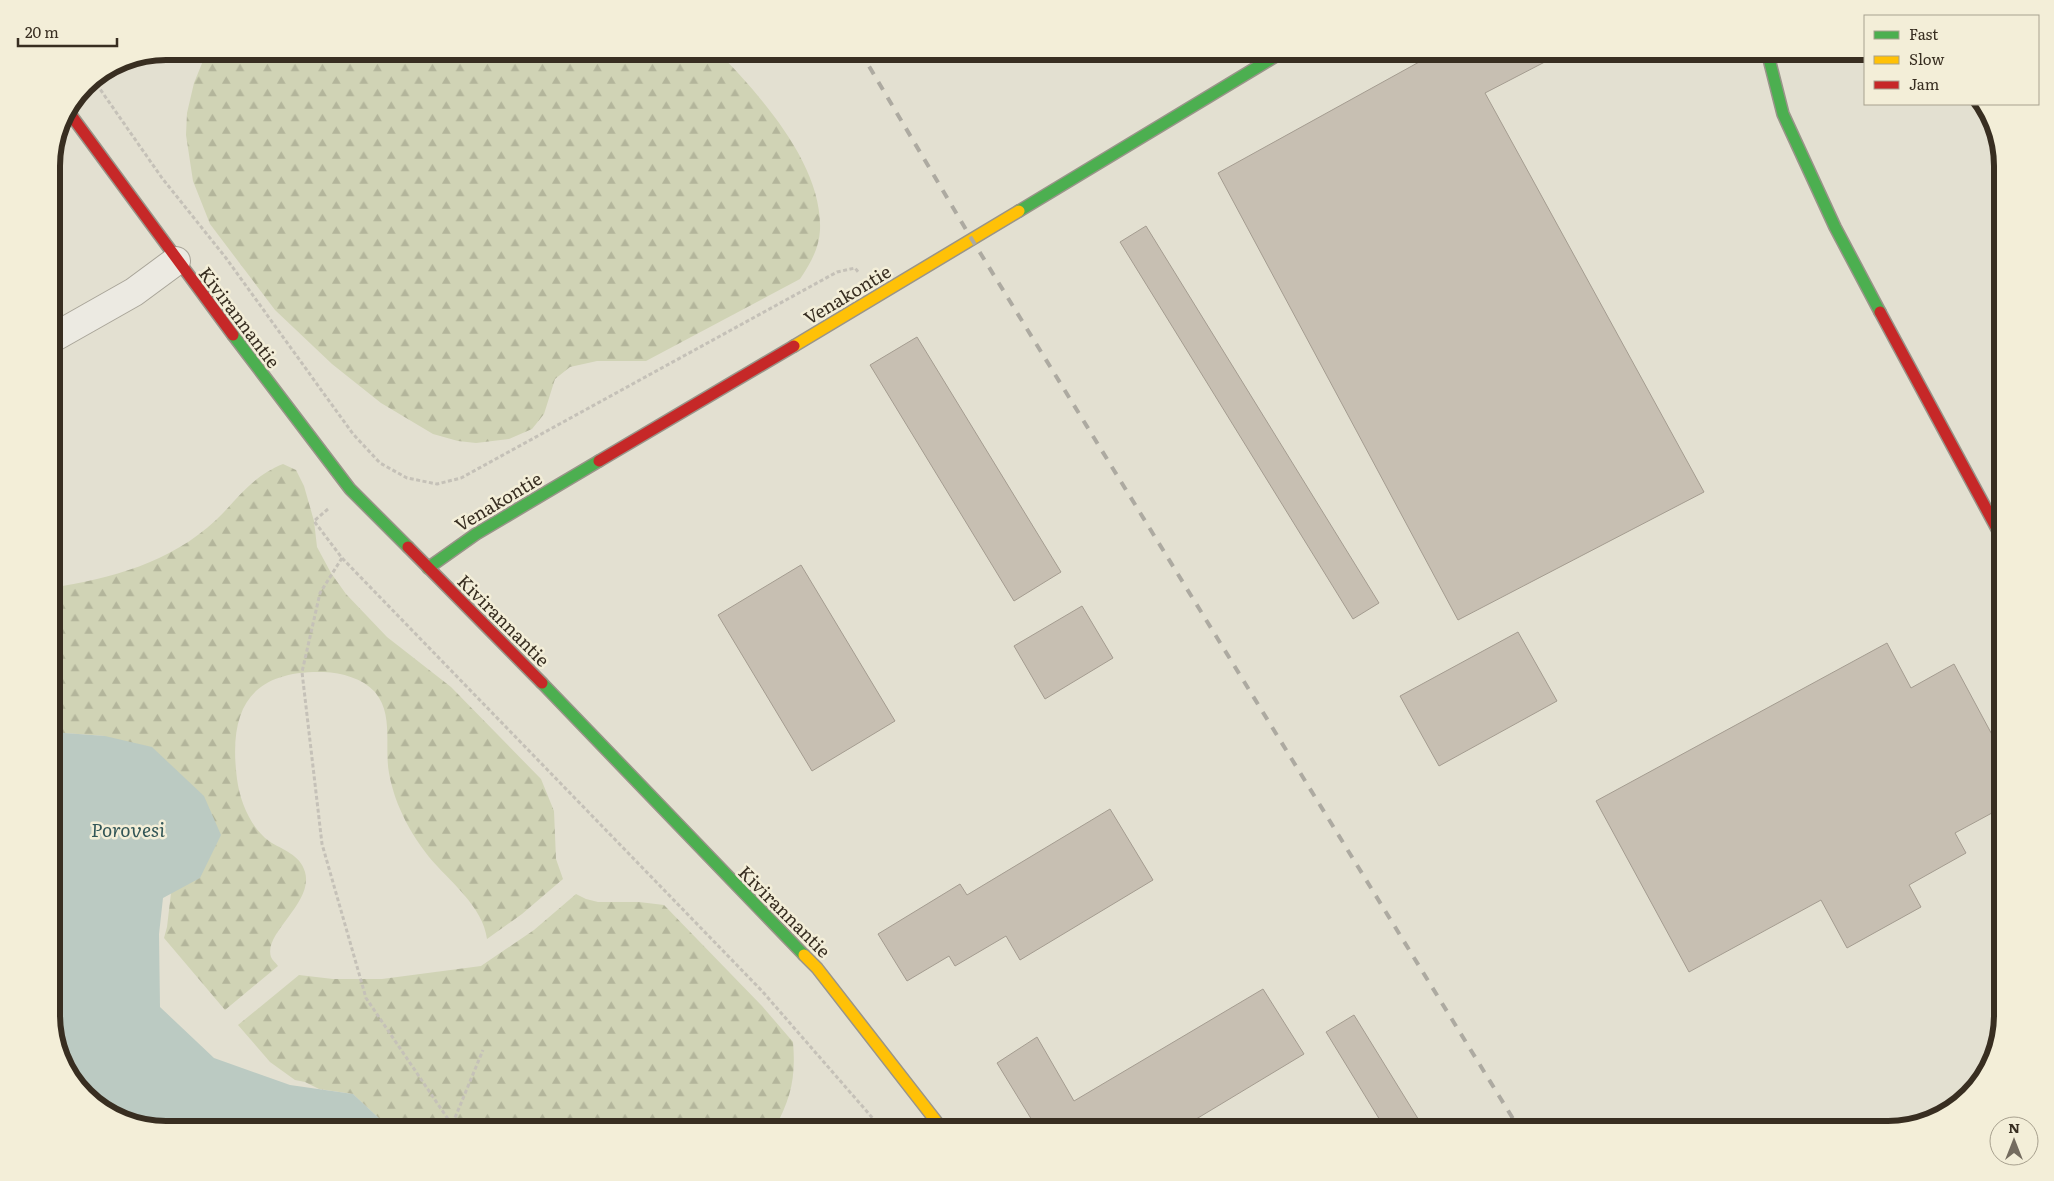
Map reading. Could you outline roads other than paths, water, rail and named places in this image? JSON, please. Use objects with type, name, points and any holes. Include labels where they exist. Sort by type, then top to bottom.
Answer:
[{"type":"street","name":"Venakontie","points":[[428,568],[476,534],[882,294],[1269,60]]},
{"type":"street","points":[[1768,60],[1783,114],[1836,227],[1994,523]]},
{"type":"street","name":"Kivirannantie","points":[[73,116],[176,261],[350,489],[486,625],[724,874],[818,968],[937,1121]]},
{"type":"street","points":[[60,334],[134,292],[176,261]]},
{"type":"water","name":"Porovesi","points":[[60,733],[105,736],[152,747],[204,796],[221,835],[200,878],[163,898],[159,934],[160,1007],[214,1058],[290,1085],[353,1094],[382,1121],[152,1120],[125,1113],[113,1107],[91,1090],[82,1079],[71,1062],[62,1036],[60,1022]]},
{"type":"railway","points":[[865,60],[971,238],[1514,1121]]}]
